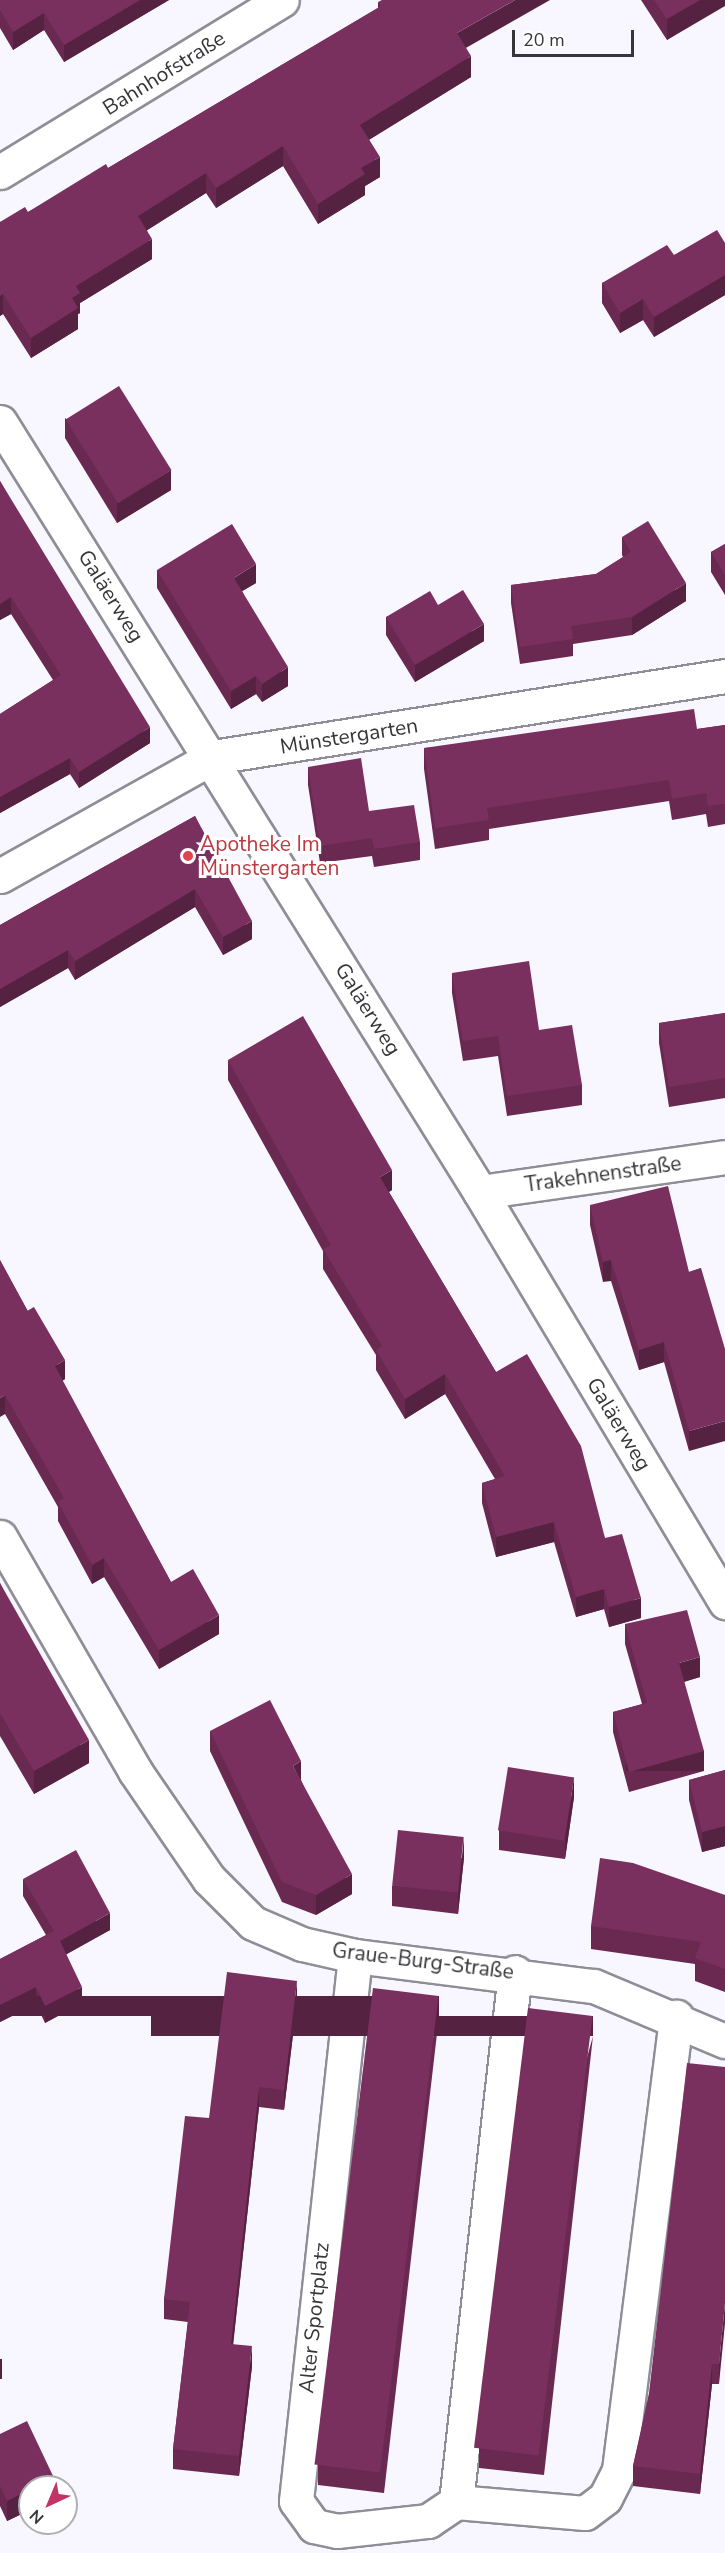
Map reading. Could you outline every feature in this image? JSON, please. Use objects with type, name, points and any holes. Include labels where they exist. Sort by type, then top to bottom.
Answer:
[{"type":"street","name":"Bahnhofstraße","points":[[0,172],[44,143],[282,0]]},
{"type":"street","name":"Bahnhofstraße","points":[[0,147],[44,143]]},
{"type":"street","name":"Galäerweg","points":[[0,422],[213,757],[480,1192],[725,1602]]},
{"type":"street","name":"Münstergarten","points":[[0,876],[213,757],[725,676]]},
{"type":"street","name":"Trakehnenstraße","points":[[480,1192],[725,1157]]},
{"type":"street","name":"Graue-Burg-Straße","points":[[0,1537],[135,1771],[209,1880],[253,1923],[302,1944],[355,1956],[515,1972],[594,1986],[676,2017],[725,2041]]},
{"type":"street","name":"Alter Sportplatz","points":[[355,1956],[296,2501],[314,2526],[337,2531],[428,2521],[456,2502]]},
{"type":"street","points":[[515,1972],[456,2502],[585,2513],[605,2498],[619,2470],[676,2017]]},
{"type":"building","points":[[0,0],[140,0],[64,45],[44,13],[13,32],[0,10]]},
{"type":"building","points":[[382,0],[515,0],[457,33],[471,56],[360,125],[380,157],[361,168],[365,174],[318,204],[283,146],[216,188],[206,173],[138,216],[152,239],[76,286],[80,293],[72,298],[78,308],[31,338],[3,294],[0,296],[0,222],[25,207],[28,212],[106,164],[108,168],[381,6],[378,2]]},
{"type":"building","points":[[654,0],[700,0],[667,19]]},
{"type":"building","points":[[717,230],[725,243],[725,275],[654,317],[643,299],[620,313],[602,283],[667,245],[674,255]]},
{"type":"building","points":[[119,386],[171,470],[118,503],[66,419]]},
{"type":"building","points":[[0,481],[150,727],[79,772],[70,758],[0,797],[0,714],[61,675],[11,597],[0,604]]},
{"type":"building","points":[[648,521],[686,583],[632,617],[571,626],[573,639],[520,647],[511,585],[596,574],[631,552],[622,537]]},
{"type":"building","points":[[232,524],[256,564],[234,578],[288,667],[262,684],[256,676],[231,691],[157,570]]},
{"type":"building","points":[[725,544],[725,575],[711,552]]},
{"type":"building","points":[[463,590],[484,624],[415,665],[386,617],[430,591],[438,605]]},
{"type":"building","points":[[694,709],[697,729],[725,725],[725,804],[708,806],[706,793],[672,799],[669,780],[487,808],[489,820],[435,828],[424,748]]},
{"type":"building","points":[[361,758],[369,811],[414,805],[420,842],[374,849],[372,838],[320,846],[308,767]]},
{"type":"building","points":[[195,816],[252,921],[223,937],[195,889],[75,961],[68,950],[0,989],[0,925]]},
{"type":"building","points":[[529,961],[539,1030],[572,1025],[582,1085],[507,1096],[498,1036],[463,1041],[452,973]]},
{"type":"building","points":[[725,1013],[725,1078],[669,1087],[659,1023]]},
{"type":"building","points":[[303,1016],[392,1170],[380,1177],[496,1372],[527,1354],[581,1446],[605,1538],[622,1534],[641,1598],[609,1607],[604,1589],[576,1597],[554,1522],[496,1537],[482,1483],[505,1476],[445,1374],[405,1399],[376,1350],[382,1346],[323,1249],[331,1245],[228,1060]]},
{"type":"building","points":[[668,1186],[689,1272],[701,1268],[725,1349],[725,1421],[689,1431],[664,1342],[639,1350],[611,1260],[603,1262],[590,1205]]},
{"type":"building","points":[[0,1260],[27,1311],[34,1307],[65,1360],[55,1366],[171,1582],[193,1569],[219,1615],[159,1650],[104,1558],[92,1565],[58,1502],[64,1498],[5,1395],[0,1398]]},
{"type":"building","points":[[0,1583],[89,1740],[34,1771],[0,1713]]},
{"type":"building","points":[[687,1610],[700,1657],[679,1663],[704,1751],[629,1772],[613,1712],[647,1703],[625,1624]]},
{"type":"building","points":[[270,1700],[301,1761],[293,1766],[352,1874],[316,1895],[282,1882],[210,1731]]},
{"type":"building","points":[[508,1767],[574,1777],[564,1841],[498,1830]]},
{"type":"building","points":[[725,1770],[725,1826],[702,1832],[689,1780]]},
{"type":"building","points":[[398,1830],[464,1837],[458,1893],[392,1886]]},
{"type":"building","points":[[76,1850],[110,1913],[60,1941],[82,1987],[45,2006],[36,1987],[0,2005],[0,1959],[54,1931],[23,1879]]},
{"type":"building","points":[[600,1858],[633,1863],[725,1895],[725,1969],[695,1958],[701,1942],[591,1926]]},
{"type":"building","points":[[227,1972],[297,1981],[284,2090],[259,2087],[231,2344],[252,2346],[239,2456],[173,2449],[190,2302],[164,2299],[185,2116],[209,2118]]},
{"type":"building","points":[[373,1988],[439,1996],[380,2472],[315,2464]]},
{"type":"building","points":[[528,2008],[593,2016],[539,2456],[474,2448]]},
{"type":"building","points":[[687,2063],[725,2067],[725,2303],[719,2364],[712,2364],[700,2474],[633,2466],[649,2393]]},
{"type":"building","points":[[27,2421],[53,2475],[18,2475],[18,2495],[7,2501],[0,2486],[0,2434]]},
{"type":"place","name":"Apotheke Im Münstergarten","points":[[188,856]]}]
